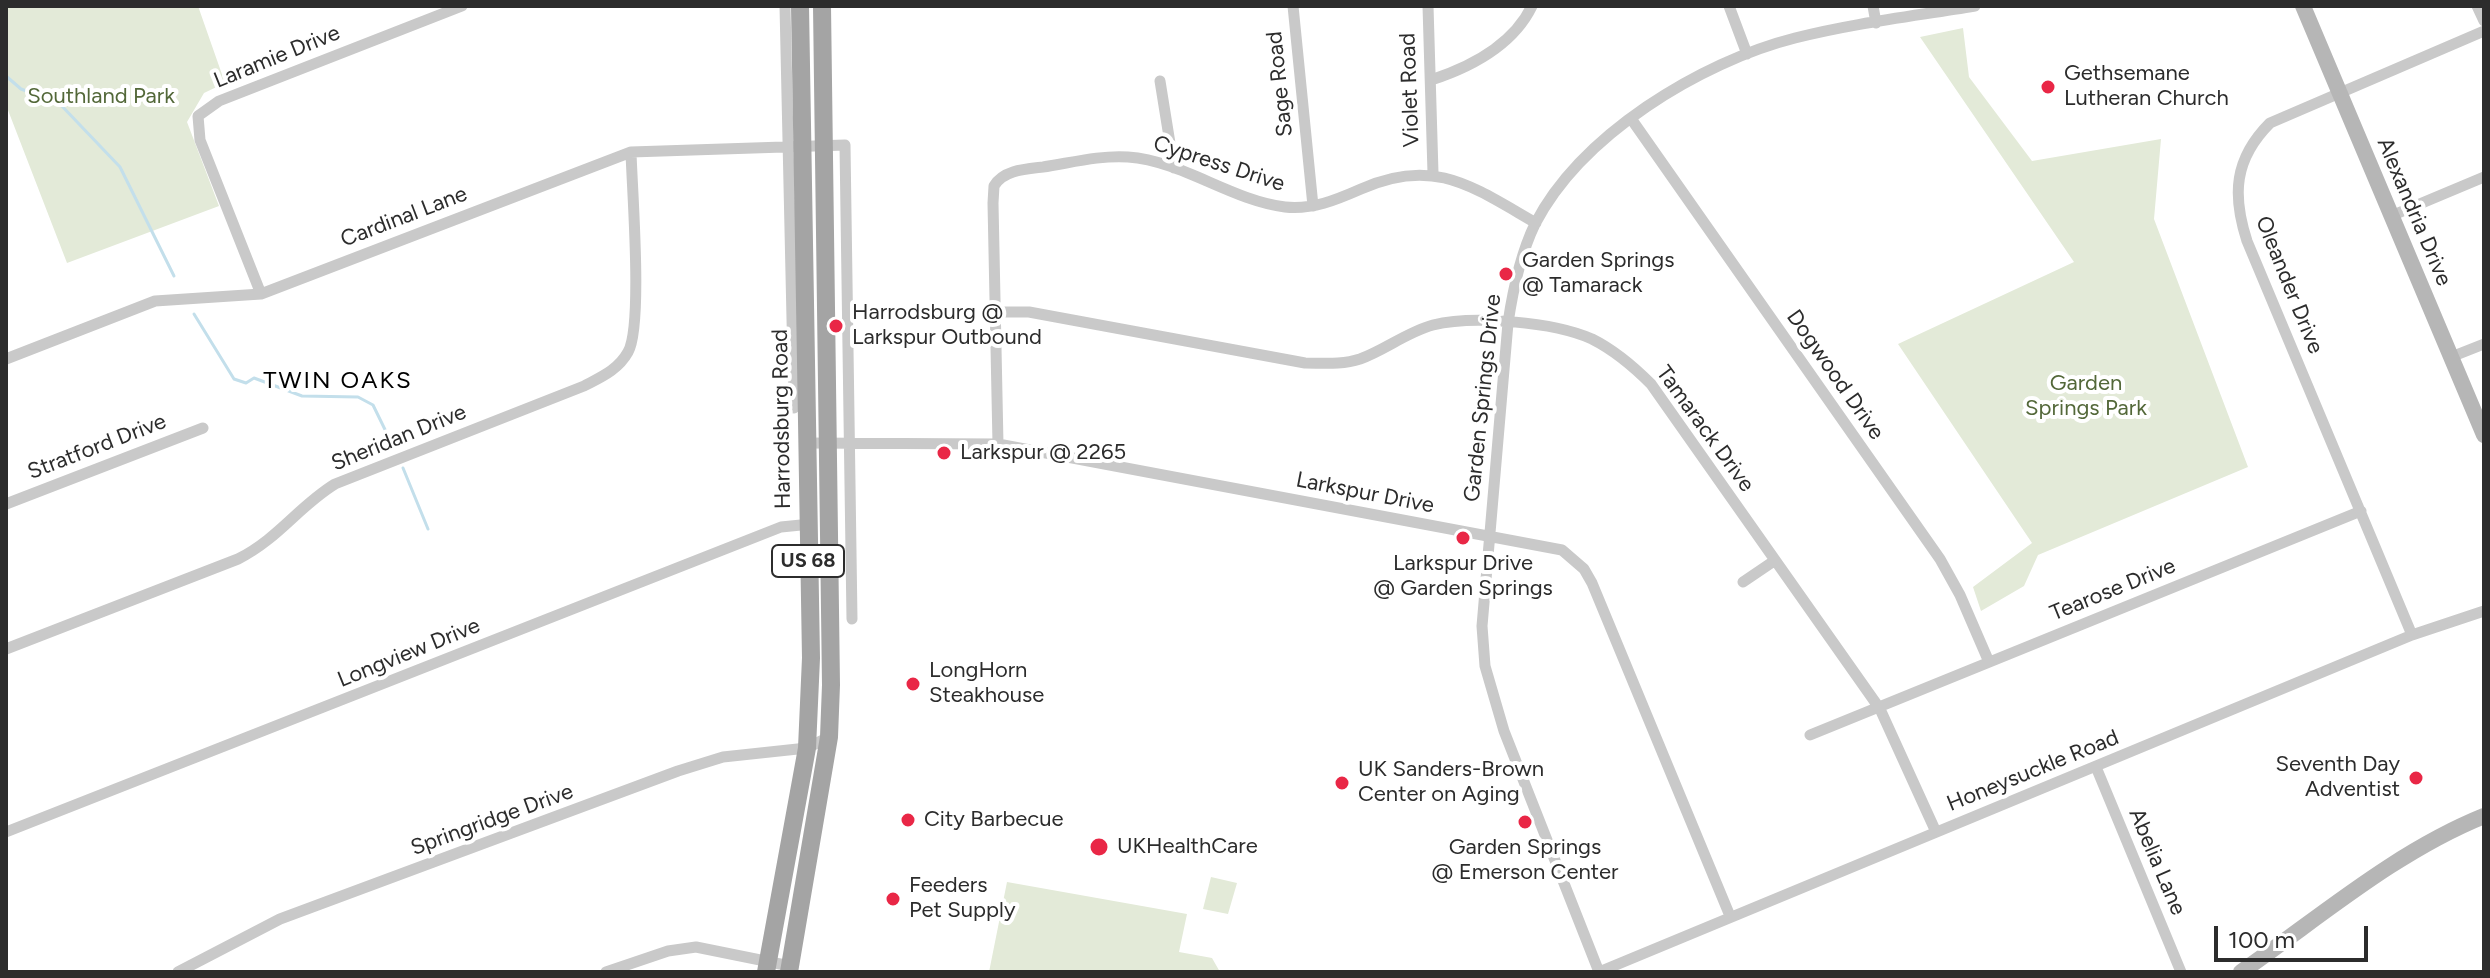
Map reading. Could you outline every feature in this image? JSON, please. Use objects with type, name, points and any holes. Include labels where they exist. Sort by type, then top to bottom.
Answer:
[{"type":"main road","name":"Harrodsburg Road","points":[[767,966],[807,748],[811,658],[794,147],[800,6]]},
{"type":"main road","name":"US 68","points":[[790,969],[829,737],[830,523],[822,6]]},
{"type":"street","name":"Laramie Drive","points":[[261,294],[200,140],[198,116],[219,101],[462,6]]},
{"type":"street","points":[[785,6],[794,147],[794,408]]},
{"type":"street","name":"Sage Road","points":[[1293,6],[1313,206]]},
{"type":"street","name":"Violet Road","points":[[1428,6],[1433,173]]},
{"type":"street","points":[[1431,80],[1456,72],[1494,50],[1520,25],[1532,6]]},
{"type":"street","points":[[1729,6],[1747,54]]},
{"type":"street","points":[[1873,6],[1876,23]]},
{"type":"street","name":"Garden Springs Drive","points":[[1599,972],[1508,742],[1485,666],[1482,626],[1508,323],[1516,277],[1536,223],[1578,163],[1632,120],[1697,76],[1797,37],[1975,6]]},
{"type":"street","name":"Alexandria Drive","points":[[2303,6],[2484,435]]},
{"type":"street","points":[[2477,6],[2484,21]]},
{"type":"street","name":"Oleander Drive","points":[[2412,635],[2247,241],[2236,199],[2239,171],[2258,135],[2288,112],[2484,31]]},
{"type":"street","points":[[1160,81],[1174,168]]},
{"type":"street","name":"Dogwood Drive","points":[[1632,120],[1940,559],[1960,595],[1989,662]]},
{"type":"street","points":[[824,146],[845,145],[852,619]]},
{"type":"street","name":"Cardinal Lane","points":[[6,359],[155,301],[261,294],[631,152],[824,146]]},
{"type":"street","name":"Sheridan Drive","points":[[6,649],[238,559],[270,541],[315,498],[335,484],[584,386],[614,370],[628,353],[635,324],[631,152]]},
{"type":"street","name":"Cypress Drive","points":[[998,444],[993,203],[994,186],[1000,177],[1020,170],[1128,157],[1174,168],[1262,202],[1288,208],[1313,206],[1394,175],[1433,173],[1478,190],[1536,223]]},
{"type":"street","points":[[2391,216],[2484,177]]},
{"type":"street","name":"Tamarack Drive","points":[[996,312],[1029,312],[1305,363],[1332,364],[1362,359],[1433,326],[1461,321],[1508,323],[1576,333],[1593,340],[1634,368],[1664,402],[1880,709],[1936,832]]},
{"type":"street","points":[[2451,357],[2484,344]]},
{"type":"street","name":"Stratford Drive","points":[[6,504],[203,428]]},
{"type":"street","name":"Larkspur Drive","points":[[806,443],[998,444],[1562,550],[1584,569],[1730,916]]},
{"type":"street","name":"Tearose Drive","points":[[1810,735],[2361,511]]},
{"type":"street","name":"Longview Drive","points":[[6,832],[781,527],[830,523]]},
{"type":"street","points":[[1743,582],[1774,561]]},
{"type":"street","name":"Honeysuckle Road","points":[[1599,972],[2412,635],[2484,611]]},
{"type":"street","name":"Springridge Drive","points":[[178,972],[280,919],[678,771],[723,757],[807,748],[829,737]]},
{"type":"street","name":"Abelia Lane","points":[[2096,767],[2181,972]]},
{"type":"street","points":[[2241,972],[2381,874],[2431,842],[2484,816]]},
{"type":"street","points":[[606,972],[689,947],[790,969]]},
{"type":"green space","name":"Southland Park","points":[[6,6],[198,6],[225,83],[204,93],[187,122],[219,206],[67,263],[6,105]]},
{"type":"green space","name":"Garden Springs Park","points":[[1963,28],[1969,77],[2032,161],[2161,139],[2154,219],[2248,467],[2038,555],[2024,586],[1981,611],[1973,587],[2032,543],[1898,344],[2074,262],[1920,37]]},
{"type":"green space","points":[[1211,877],[1237,883],[1228,914],[1203,909]]},
{"type":"green space","points":[[1007,882],[1187,914],[1179,952],[1212,958],[1220,972],[989,972]]},
{"type":"waterway","points":[[6,76],[21,89],[59,103],[120,167],[174,276]]},
{"type":"waterway","points":[[194,314],[234,379],[246,383],[254,378],[302,396],[358,397],[373,405],[393,446]]},
{"type":"waterway","points":[[403,468],[428,529]]},
{"type":"place","name":"Gethsemane Lutheran Church","points":[[2048,87]]},
{"type":"place","name":"Garden Springs @ Tamarack","points":[[1506,274]]},
{"type":"place","name":"Harrodsburg @ Larkspur Outbound","points":[[836,326]]},
{"type":"place","name":"Larkspur @ 2265","points":[[944,453]]},
{"type":"place","name":"Larkspur Drive @ Garden Springs","points":[[1463,538]]},
{"type":"place","name":"LongHorn Steakhouse","points":[[913,684]]},
{"type":"place","name":"Seventh Day Adventist","points":[[2416,778]]},
{"type":"place","name":"UK Sanders-Brown Center on Aging","points":[[1342,783]]},
{"type":"place","name":"City Barbecue","points":[[908,820]]},
{"type":"place","name":"Garden Springs @ Emerson Center","points":[[1525,822]]},
{"type":"place","name":"UKHealthCare","points":[[1099,847]]},
{"type":"place","name":"Feeders Pet Supply","points":[[893,899]]},
{"type":"district","name":"TWIN OAKS","points":[[338,381]]}]
